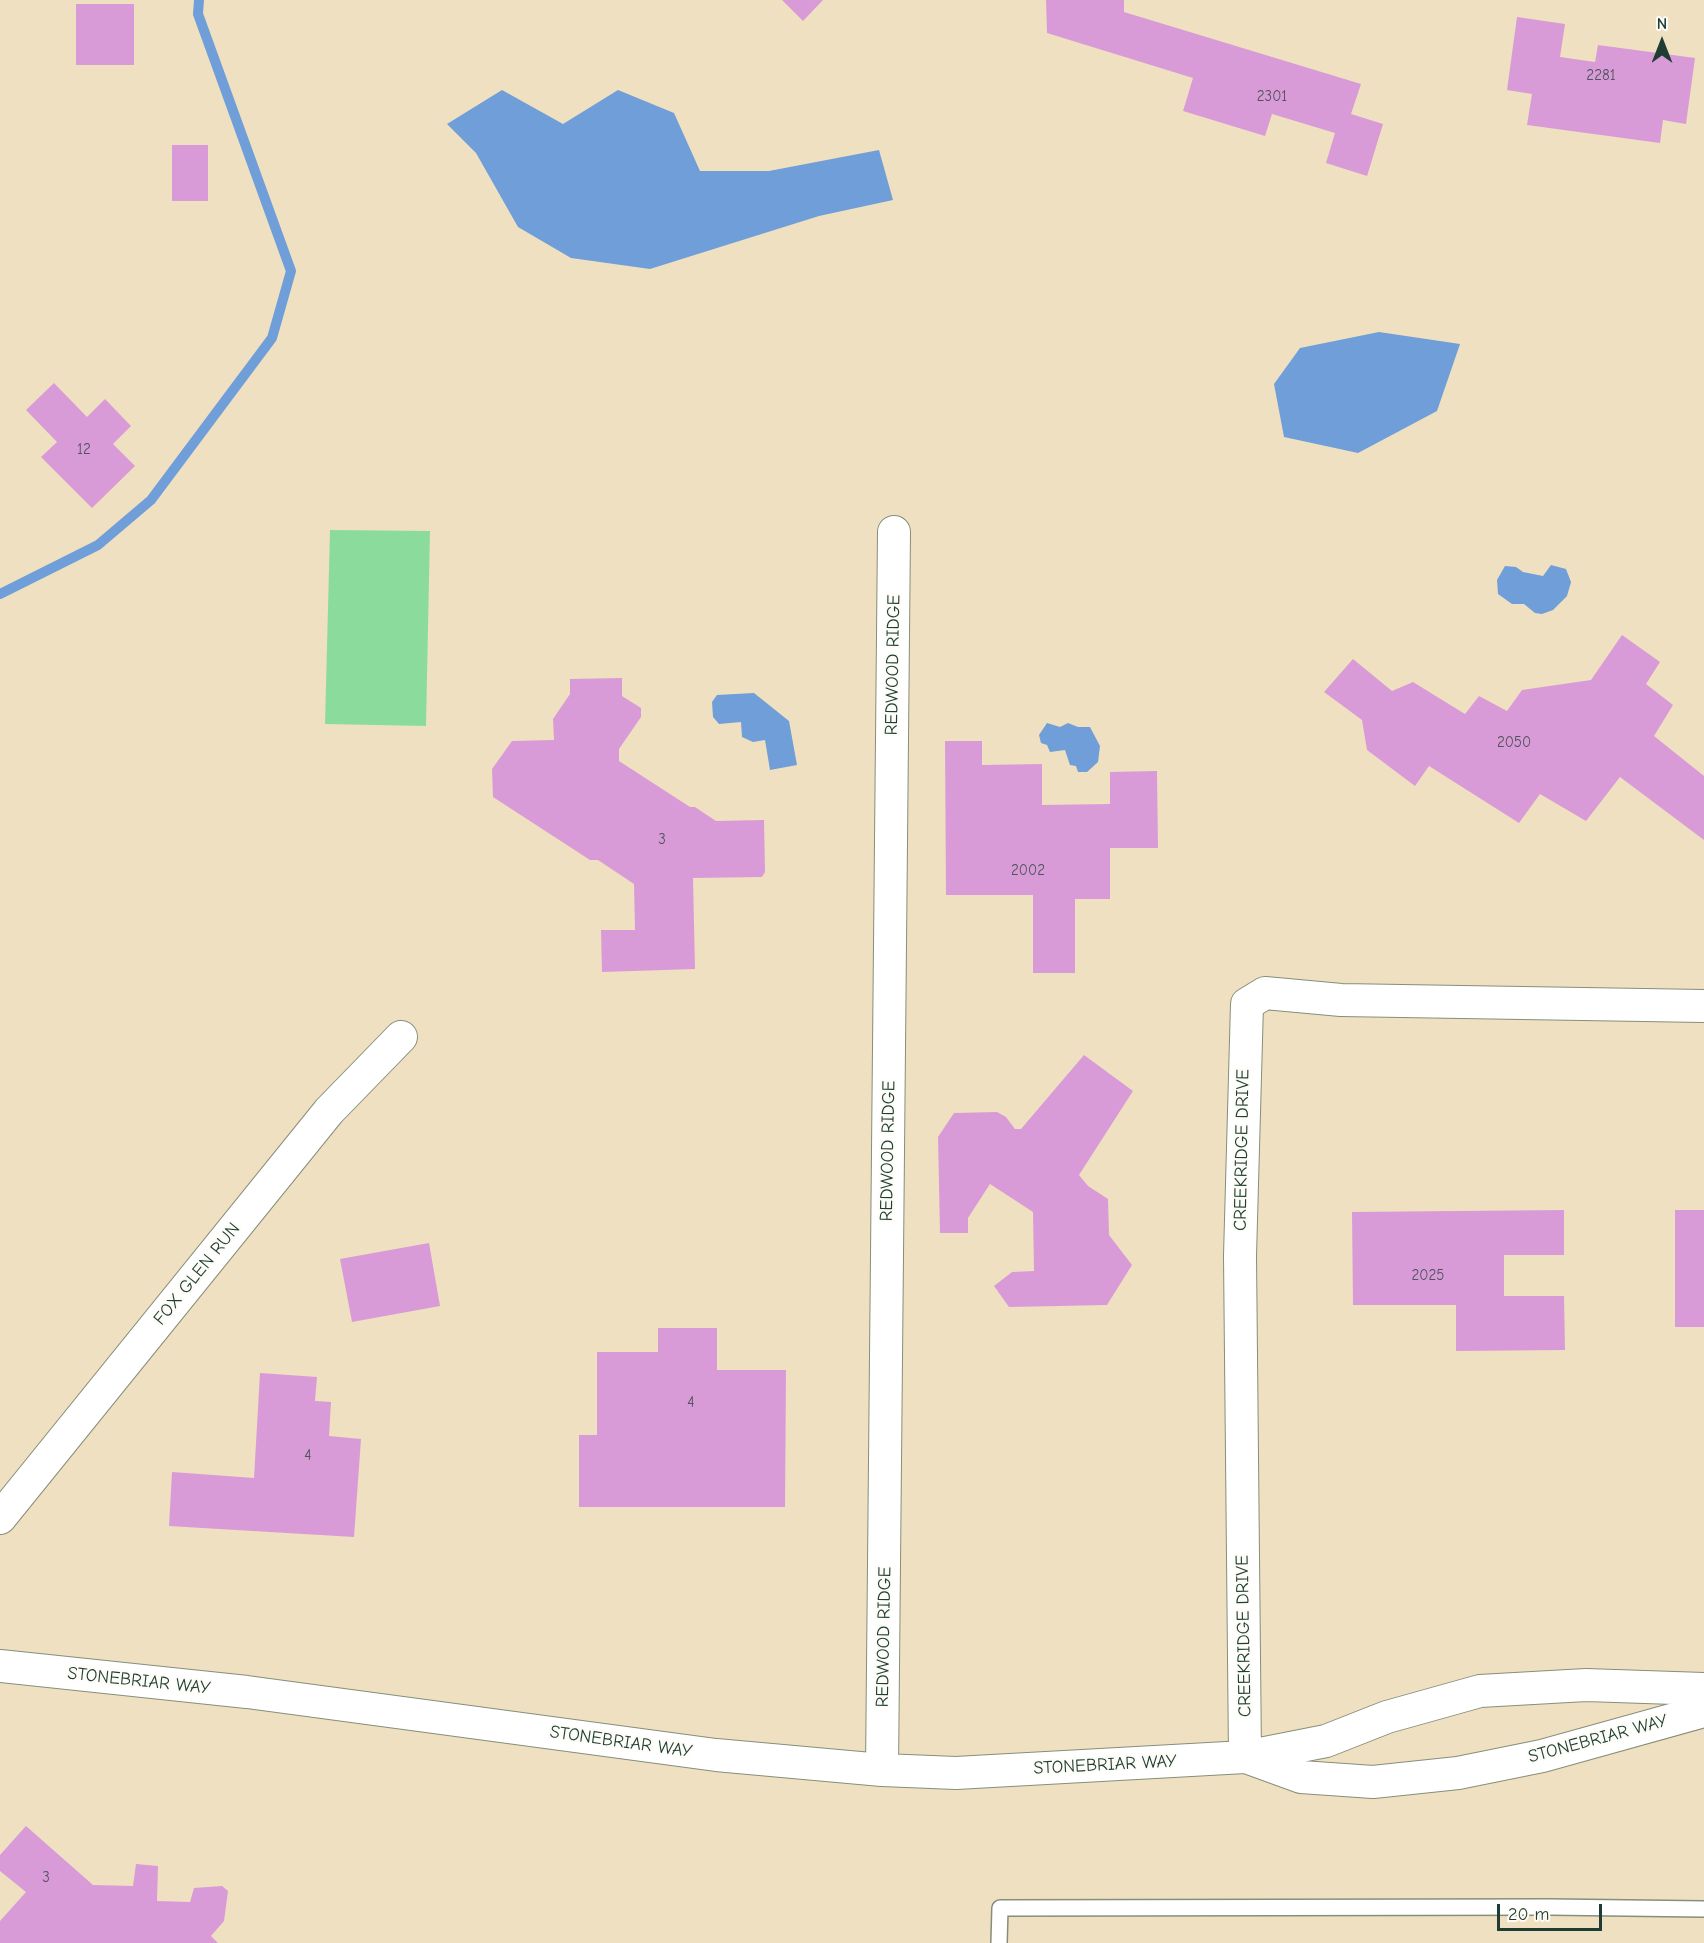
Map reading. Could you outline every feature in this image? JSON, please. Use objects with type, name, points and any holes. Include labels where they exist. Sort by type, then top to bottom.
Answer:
[{"type":"street","name":"REDWOOD RIDGE","points":[[882,1770],[894,532]]},
{"type":"street","name":"CREEKRIDGE DRIVE","points":[[1245,1757],[1240,1256],[1247,1004],[1265,993],[1341,1000],[1704,1005]]},
{"type":"street","name":"FOX GLEN RUN","points":[[0,1518],[329,1111],[401,1037]]},
{"type":"street","name":"STONEBRIAR WAY","points":[[0,1666],[247,1692],[716,1755],[882,1770],[956,1773],[1245,1757],[1326,1741],[1388,1717],[1479,1691],[1586,1685],[1704,1689]]},
{"type":"street","name":"STONEBRIAR WAY","points":[[1245,1757],[1301,1777],[1384,1781],[1458,1773],[1542,1756],[1704,1711]]},
{"type":"lane","points":[[999,1943],[1000,1908],[1549,1906],[1704,1909]]},
{"type":"green space","points":[[330,530],[430,531],[426,726],[325,724]]},
{"type":"water","points":[[502,90],[563,124],[618,90],[674,113],[700,171],[769,171],[879,150],[893,200],[819,216],[650,269],[571,258],[518,227],[476,153],[447,124]]},
{"type":"water","points":[[1379,332],[1460,344],[1437,411],[1358,453],[1284,437],[1274,384],[1300,348]]},
{"type":"water","points":[[1551,565],[1566,569],[1571,582],[1567,596],[1553,610],[1542,614],[1535,613],[1524,604],[1512,604],[1498,594],[1497,580],[1505,566],[1516,567],[1523,572],[1543,576]]},
{"type":"water","points":[[754,693],[789,721],[797,765],[770,770],[765,740],[753,742],[742,737],[741,722],[719,724],[713,717],[712,702],[717,695]]},
{"type":"water","points":[[1047,723],[1060,727],[1068,723],[1078,727],[1090,727],[1100,746],[1098,762],[1087,772],[1078,772],[1076,766],[1070,765],[1065,750],[1050,752],[1047,745],[1041,743],[1039,735]]},
{"type":"building","points":[[782,0],[823,0],[803,21]]},
{"type":"building","points":[[1046,0],[1124,0],[1124,12],[1361,84],[1351,114],[1383,124],[1367,176],[1326,163],[1335,133],[1272,114],[1265,136],[1183,111],[1193,78],[1047,33]]},
{"type":"building","points":[[76,4],[134,4],[134,65],[76,65]]},
{"type":"building","points":[[1517,17],[1565,24],[1560,57],[1595,62],[1598,45],[1695,58],[1686,124],[1663,120],[1660,143],[1527,125],[1532,94],[1507,90]]},
{"type":"building","points":[[172,145],[208,145],[208,201],[172,201]]},
{"type":"building","points":[[54,383],[87,417],[105,399],[131,426],[113,444],[135,466],[92,508],[41,457],[57,442],[26,410]]},
{"type":"building","points":[[1622,635],[1660,662],[1646,684],[1673,705],[1654,736],[1704,776],[1704,840],[1620,777],[1586,821],[1540,794],[1519,823],[1429,766],[1415,786],[1367,750],[1362,720],[1324,692],[1353,659],[1392,691],[1413,682],[1465,714],[1479,696],[1507,711],[1522,690],[1591,680]]},
{"type":"building","points":[[622,678],[622,696],[641,708],[641,717],[619,749],[619,761],[716,821],[764,820],[765,872],[762,877],[693,878],[695,969],[602,972],[601,930],[635,930],[634,884],[598,860],[590,860],[493,797],[492,769],[512,741],[554,740],[553,719],[570,694],[570,679]]},
{"type":"building","points":[[945,741],[982,741],[982,765],[1042,764],[1042,805],[1110,804],[1110,772],[1157,771],[1158,848],[1110,848],[1110,899],[1075,899],[1075,973],[1033,973],[1033,895],[946,895]]},
{"type":"building","points":[[1084,1055],[1133,1091],[1079,1175],[1088,1186],[1108,1199],[1109,1235],[1132,1265],[1107,1305],[1009,1307],[994,1286],[1012,1272],[1034,1271],[1033,1212],[990,1184],[968,1218],[968,1233],[940,1233],[938,1137],[954,1113],[997,1112],[1006,1117],[1015,1129],[1021,1129]]},
{"type":"building","points":[[1564,1210],[1564,1255],[1504,1255],[1504,1296],[1564,1296],[1565,1350],[1456,1351],[1456,1305],[1353,1305],[1352,1212]]},
{"type":"building","points":[[1675,1210],[1704,1210],[1704,1327],[1675,1327]]},
{"type":"building","points":[[429,1243],[440,1306],[352,1322],[340,1259]]},
{"type":"building","points":[[658,1328],[717,1328],[717,1370],[786,1370],[785,1507],[579,1507],[579,1435],[597,1435],[597,1352],[658,1352]]},
{"type":"building","points":[[260,1373],[317,1377],[315,1401],[331,1402],[329,1436],[361,1439],[354,1537],[169,1526],[172,1472],[254,1478]]},
{"type":"building","points":[[26,1826],[93,1885],[133,1886],[136,1864],[158,1866],[157,1901],[190,1902],[194,1888],[222,1886],[228,1891],[224,1921],[211,1936],[218,1943],[0,1943],[0,1921],[26,1892],[0,1871],[0,1855]]},
{"type":"waterway","points":[[0,594],[98,545],[151,500],[272,338],[291,271],[198,14],[199,0]]}]
